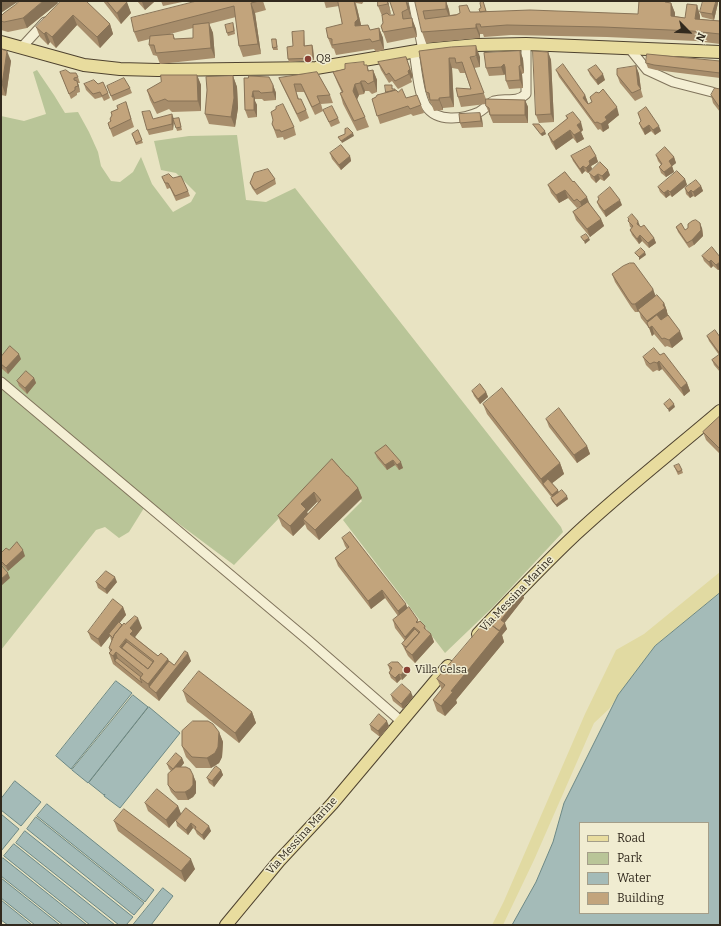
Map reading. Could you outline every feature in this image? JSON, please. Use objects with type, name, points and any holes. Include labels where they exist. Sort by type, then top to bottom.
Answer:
[{"type":"main road","points":[[1,42],[84,65],[120,69],[158,70],[316,68],[419,51],[476,45],[526,44],[720,52]]},
{"type":"main road","name":"Via Messina Marine","points":[[472,640],[512,597],[576,534],[696,426],[720,412]]},
{"type":"main road","name":"Via Messina Marine","points":[[226,925],[279,861],[332,804],[457,656]]},
{"type":"street","points":[[413,1],[419,51],[421,93],[426,106],[438,115],[454,119],[480,112],[493,101],[517,100],[526,94],[526,44]]},
{"type":"street","points":[[22,47],[54,13]]},
{"type":"street","points":[[630,49],[646,70],[673,82],[712,92]]},
{"type":"street","points":[[1,382],[309,641],[402,722]]},
{"type":"green space","points":[[37,70],[65,113],[78,112],[98,152],[101,166],[111,181],[120,182],[133,172],[141,157],[152,184],[173,212],[191,202],[196,193],[176,173],[161,170],[154,141],[189,136],[237,135],[246,200],[266,202],[295,188],[561,527],[563,532],[493,607],[445,653],[343,520],[362,501],[329,466],[234,565],[151,503],[144,508],[129,532],[119,538],[105,527],[96,530],[1,650],[1,116],[24,121],[46,114],[33,72]]},
{"type":"sand","points":[[720,572],[720,593],[655,646],[609,709],[594,723],[534,860],[503,925],[492,925],[504,901],[585,714],[616,650],[644,634]]},
{"type":"water","points":[[720,593],[720,925],[512,925],[536,882],[553,842],[564,803],[618,695],[655,646]]},
{"type":"water","points":[[116,681],[132,693],[71,769],[56,756]]},
{"type":"water","points":[[133,695],[148,707],[88,783],[72,770]]},
{"type":"water","points":[[149,707],[180,733],[120,808],[104,796],[105,794],[104,795],[89,783]]},
{"type":"water","points":[[15,781],[41,802],[21,826],[1,810],[1,799]]},
{"type":"water","points":[[47,804],[154,890],[145,902],[37,816]]},
{"type":"water","points":[[1,814],[19,829],[1,851]]},
{"type":"water","points":[[36,817],[144,903],[134,915],[27,829]]},
{"type":"water","points":[[25,831],[133,917],[126,925],[119,925],[16,843]]},
{"type":"water","points":[[14,844],[115,925],[90,925],[4,856]]},
{"type":"water","points":[[3,858],[87,925],[63,925],[1,876],[1,860]]},
{"type":"water","points":[[1,878],[60,925],[35,925],[1,898]]},
{"type":"water","points":[[163,888],[173,896],[151,925],[133,925]]},
{"type":"water","points":[[1,900],[32,925],[8,925],[1,920]]},
{"type":"building","points":[[20,1],[43,1],[23,18],[4,22],[1,21],[1,16]]},
{"type":"building","points":[[61,1],[86,1],[110,24],[97,37],[73,15],[52,37],[46,32],[44,34],[36,27]]},
{"type":"building","points":[[107,1],[126,1],[127,2],[117,13]]},
{"type":"building","points":[[197,1],[259,1],[251,3],[258,44],[239,46],[234,6],[134,32],[131,18]]},
{"type":"building","points":[[338,1],[354,1],[358,19],[355,22],[355,26],[368,25],[370,30],[379,28],[380,40],[372,42],[370,39],[332,45],[332,39],[328,38],[326,28],[342,24]]},
{"type":"building","points":[[378,1],[387,1],[388,4],[378,6]]},
{"type":"building","points":[[390,1],[406,1],[408,9],[402,12],[403,19],[412,18],[413,27],[383,32],[381,26],[383,23],[382,15],[387,13],[389,15],[394,15]]},
{"type":"building","points":[[415,1],[446,1],[446,9],[423,11],[425,19],[456,15],[460,13],[459,6],[467,5],[470,12],[530,10],[638,14],[639,1],[665,1],[671,3],[671,16],[685,18],[687,4],[697,5],[695,19],[720,21],[720,34],[692,31],[603,27],[507,25],[481,27],[480,24],[476,24],[476,28],[422,32]]},
{"type":"building","points":[[483,1],[486,11],[480,12],[480,3]]},
{"type":"building","points":[[703,1],[716,1],[712,14],[700,12]]},
{"type":"building","points":[[209,23],[211,48],[156,53],[154,45],[149,45],[150,36],[173,34],[174,39],[193,38],[193,25]]},
{"type":"building","points":[[233,23],[234,31],[227,33],[225,25]]},
{"type":"building","points":[[304,31],[304,46],[312,45],[313,58],[288,59],[287,47],[293,46],[292,32]]},
{"type":"building","points":[[272,39],[276,39],[277,47],[273,48]]},
{"type":"building","points":[[476,46],[476,56],[470,57],[484,93],[458,97],[456,88],[471,89],[462,62],[456,63],[455,58],[449,58],[450,97],[439,98],[439,100],[430,100],[429,93],[426,92],[419,51]]},
{"type":"building","points":[[1,49],[7,51],[2,85],[1,85]]},
{"type":"building","points":[[520,51],[520,80],[506,81],[504,64],[501,67],[486,68],[484,53]]},
{"type":"building","points":[[533,51],[548,52],[551,114],[536,115]]},
{"type":"building","points":[[647,54],[720,61],[720,73],[646,63]]},
{"type":"building","points":[[406,57],[410,69],[408,71],[409,74],[395,81],[389,73],[386,75],[378,62]]},
{"type":"building","points":[[364,62],[364,65],[367,65],[368,71],[373,70],[374,81],[368,84],[365,81],[361,81],[360,83],[355,84],[353,91],[365,117],[354,121],[340,93],[343,92],[333,72],[345,69],[345,64]]},
{"type":"building","points":[[563,64],[585,95],[583,98],[588,104],[592,102],[590,97],[596,92],[599,93],[603,89],[617,107],[605,117],[607,120],[601,124],[597,122],[595,123],[556,70]]},
{"type":"building","points":[[596,65],[603,74],[596,80],[588,70]]},
{"type":"building","points":[[636,66],[638,85],[641,89],[632,93],[617,75],[617,69]]},
{"type":"building","points":[[66,70],[70,73],[76,73],[78,77],[74,78],[74,80],[77,81],[78,86],[75,87],[75,90],[69,94],[60,72]]},
{"type":"building","points":[[317,72],[330,95],[317,96],[320,103],[312,107],[301,84],[294,84],[298,99],[301,99],[306,110],[297,114],[279,78]]},
{"type":"building","points":[[161,75],[197,75],[198,101],[168,101],[165,99],[154,103],[147,90],[161,82]]},
{"type":"building","points":[[233,76],[234,98],[231,117],[205,114],[207,90],[206,77]]},
{"type":"building","points":[[249,76],[269,77],[273,85],[273,92],[261,93],[259,91],[253,91],[252,97],[254,97],[254,110],[245,110],[244,78],[248,78]]},
{"type":"building","points":[[124,78],[130,88],[111,96],[107,86]]},
{"type":"building","points":[[94,80],[98,84],[103,82],[108,93],[102,96],[100,92],[93,94],[84,84]]},
{"type":"building","points":[[385,85],[392,85],[392,89],[395,90],[386,92]]},
{"type":"building","points":[[715,88],[720,89],[720,108],[711,95]]},
{"type":"building","points":[[402,89],[406,98],[417,95],[421,105],[410,109],[408,106],[377,116],[372,99],[377,95],[396,90],[398,92]]},
{"type":"building","points":[[486,99],[525,100],[525,115],[490,115],[489,108],[486,106]]},
{"type":"building","points":[[126,102],[131,119],[110,129],[108,123],[111,121],[111,112],[118,109],[117,106]]},
{"type":"building","points":[[283,104],[294,127],[281,132],[280,130],[275,130],[272,124],[273,120],[271,112],[276,109],[276,107]]},
{"type":"building","points":[[332,106],[338,118],[329,122],[323,110]]},
{"type":"building","points":[[646,107],[659,126],[653,130],[649,125],[643,129],[639,123],[641,121],[638,113]]},
{"type":"building","points":[[150,111],[153,119],[172,114],[172,124],[147,130],[142,112]]},
{"type":"building","points":[[573,112],[581,122],[577,125],[581,131],[574,135],[570,130],[553,142],[548,134],[568,118],[566,116]]},
{"type":"building","points":[[480,113],[481,121],[460,123],[459,114]]},
{"type":"building","points":[[179,118],[181,127],[176,128],[173,119]]},
{"type":"building","points":[[533,124],[539,124],[545,131],[541,134]]},
{"type":"building","points":[[348,128],[353,133],[341,141],[338,137],[345,134],[345,129]]},
{"type":"building","points":[[138,130],[142,140],[136,143],[132,134]]},
{"type":"building","points":[[341,145],[350,156],[339,165],[330,153]]},
{"type":"building","points":[[590,146],[596,156],[589,161],[590,164],[586,168],[583,166],[580,169],[571,156]]},
{"type":"building","points":[[665,147],[674,157],[669,161],[672,166],[664,172],[659,167],[662,164],[656,155]]},
{"type":"building","points":[[600,162],[608,170],[602,176],[598,174],[594,177],[589,173]]},
{"type":"building","points":[[268,169],[275,179],[255,190],[250,183],[254,173]]},
{"type":"building","points":[[677,171],[685,179],[670,192],[668,190],[664,193],[658,187]]},
{"type":"building","points":[[565,172],[587,197],[580,202],[577,199],[574,201],[565,190],[556,195],[548,185]]},
{"type":"building","points":[[169,174],[173,178],[181,176],[188,191],[175,196],[168,183],[165,183],[162,177]]},
{"type":"building","points":[[696,180],[701,186],[693,192],[691,190],[688,193],[685,188]]},
{"type":"building","points":[[610,187],[620,200],[604,211],[597,202],[599,199],[598,197]]},
{"type":"building","points":[[588,202],[601,219],[587,229],[573,212]]},
{"type":"building","points":[[632,214],[638,221],[637,224],[641,227],[644,225],[654,238],[648,243],[640,235],[637,239],[630,230],[633,226],[628,221],[628,218]]},
{"type":"building","points":[[696,220],[700,223],[701,230],[692,240],[687,243],[676,227],[681,223],[685,230],[688,228],[688,224]]},
{"type":"building","points":[[586,234],[589,238],[584,241],[581,237]]},
{"type":"building","points":[[712,247],[720,257],[720,262],[716,265],[711,260],[709,262],[702,256]]},
{"type":"building","points":[[641,248],[645,252],[639,257],[635,253]]},
{"type":"building","points":[[630,263],[634,263],[653,289],[635,304],[632,304],[628,299],[612,274]]},
{"type":"building","points":[[657,295],[664,303],[663,305],[665,308],[647,321],[638,310]]},
{"type":"building","points":[[657,315],[661,320],[668,315],[680,331],[669,340],[664,338],[662,339],[652,326],[649,328],[647,323]]},
{"type":"building","points":[[715,330],[720,337],[720,354],[707,336]]},
{"type":"building","points":[[10,346],[19,354],[6,368],[1,364],[1,357]]},
{"type":"building","points":[[654,348],[660,355],[664,353],[687,383],[681,388],[659,361],[657,363],[654,362],[650,364],[643,357]]},
{"type":"building","points":[[719,355],[720,356],[720,369],[712,360]]},
{"type":"building","points":[[26,371],[34,378],[25,388],[17,381]]},
{"type":"building","points":[[480,384],[486,392],[478,399],[472,391]]},
{"type":"building","points":[[502,388],[560,463],[541,479],[483,404]]},
{"type":"building","points":[[670,399],[674,404],[668,409],[664,404]]},
{"type":"building","points":[[559,408],[587,446],[574,455],[546,419]]},
{"type":"building","points":[[720,416],[720,449],[703,432]]},
{"type":"building","points":[[386,445],[401,462],[397,465],[393,460],[385,465],[375,453]]},
{"type":"building","points":[[332,459],[358,488],[315,530],[303,519],[321,500],[314,492],[301,504],[306,509],[290,526],[278,516]]},
{"type":"building","points":[[679,464],[682,470],[678,472],[674,466]]},
{"type":"building","points":[[548,479],[558,490],[552,495],[543,484]]},
{"type":"building","points":[[562,490],[567,496],[556,505],[551,498]]},
{"type":"building","points":[[350,532],[406,604],[398,611],[382,590],[368,601],[335,558],[349,547],[342,538]]},
{"type":"building","points":[[17,542],[23,550],[6,566],[1,561],[1,553],[6,548],[9,550]]},
{"type":"building","points":[[1,565],[8,573],[1,579]]},
{"type":"building","points":[[106,571],[115,577],[105,589],[96,582]]},
{"type":"building","points":[[521,592],[522,593],[501,620],[505,623],[499,631],[490,624]]},
{"type":"building","points":[[113,599],[123,607],[98,639],[88,632]]},
{"type":"building","points":[[409,607],[418,620],[416,622],[417,623],[420,621],[425,626],[424,628],[431,634],[412,655],[405,649],[420,632],[414,627],[405,637],[393,620]]},
{"type":"building","points":[[135,616],[138,618],[130,628],[133,631],[130,634],[158,656],[161,653],[168,659],[148,684],[140,678],[143,674],[116,652],[113,656],[109,653],[112,650],[109,648],[114,635],[124,623],[125,624]],"holes":[[[126,639],[154,661],[148,669],[120,647]]]},
{"type":"building","points":[[486,621],[500,631],[451,691],[453,692],[441,706],[433,700],[445,685],[437,679]]},
{"type":"building","points":[[119,622],[122,625],[113,638],[109,634]]},
{"type":"building","points":[[415,629],[419,633],[406,647],[402,644]]},
{"type":"building","points":[[127,642],[153,662],[148,669],[122,648]]},
{"type":"building","points":[[185,651],[188,653],[156,693],[149,687],[169,661],[174,665]]},
{"type":"building","points":[[117,658],[141,677],[142,683],[115,661]]},
{"type":"building","points":[[392,662],[398,662],[405,670],[401,675],[399,674],[395,678],[389,673],[392,668],[388,665]]},
{"type":"building","points":[[199,671],[252,712],[235,733],[183,691]]},
{"type":"building","points":[[402,684],[411,692],[401,704],[391,695]]},
{"type":"building","points":[[379,714],[387,721],[378,731],[370,725]]},
{"type":"building","points":[[193,721],[208,721],[213,724],[219,732],[218,747],[215,753],[207,758],[192,757],[182,746],[182,731]]},
{"type":"building","points":[[176,753],[182,758],[173,769],[167,764]]},
{"type":"building","points":[[216,766],[221,770],[212,781],[207,778]]},
{"type":"building","points":[[176,767],[186,767],[190,769],[193,775],[193,785],[185,792],[175,792],[168,785],[168,774]]},
{"type":"building","points":[[157,789],[178,806],[166,820],[145,803]]},
{"type":"building","points":[[186,808],[209,826],[202,835],[191,823],[186,830],[176,821]]},
{"type":"building","points":[[124,809],[191,859],[181,871],[114,821]]},
{"type":"place","name":"Q8","points":[[308,59]]},
{"type":"place","name":"Villa Celsa","points":[[407,670]]}]
